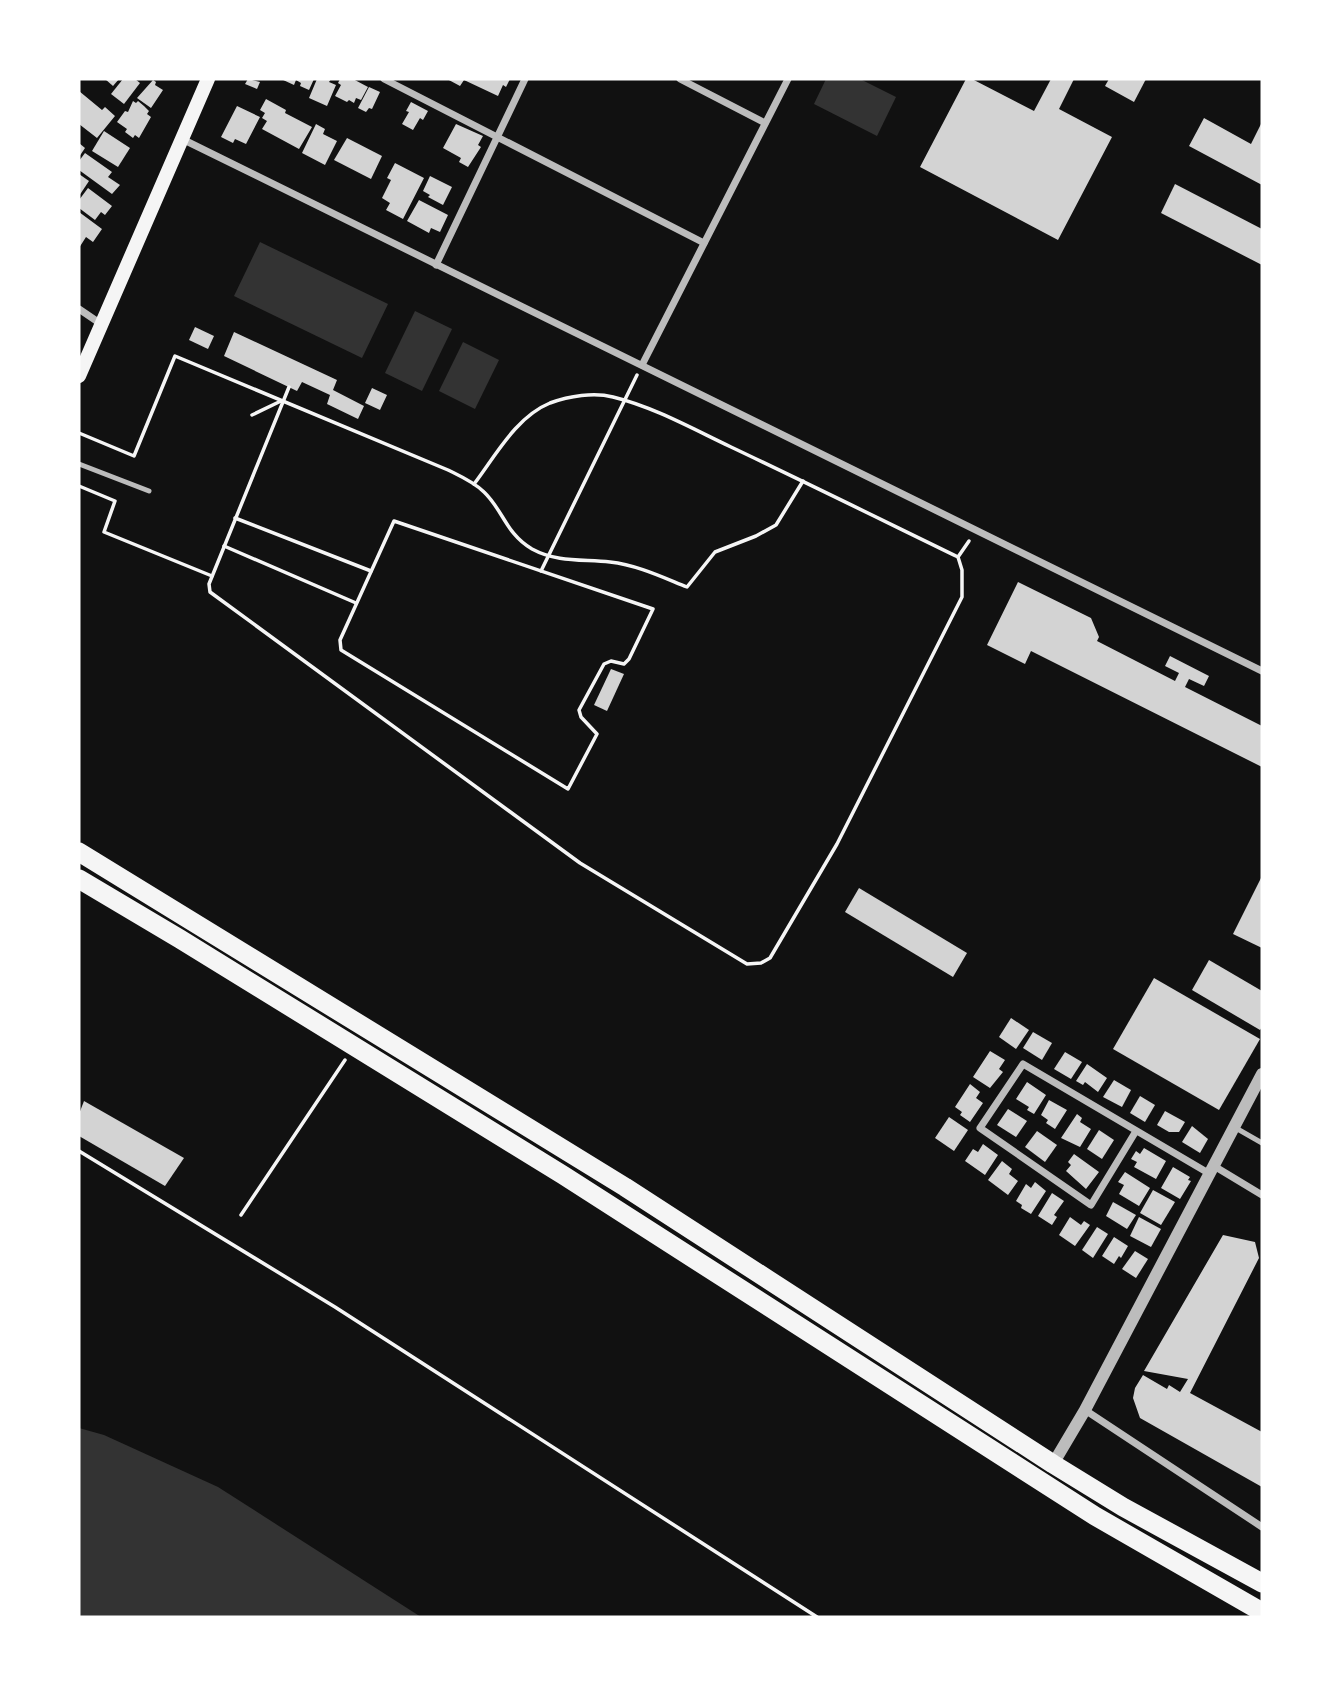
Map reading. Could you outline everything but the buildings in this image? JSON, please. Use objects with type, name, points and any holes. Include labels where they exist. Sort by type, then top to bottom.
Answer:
[{"type":"highway","points":[[79,852],[602,1172],[1052,1464],[1123,1507],[1262,1583]]},
{"type":"highway","points":[[79,879],[563,1175],[1095,1516],[1262,1612]]},
{"type":"main road","points":[[79,376],[208,79]]},
{"type":"street","points":[[384,79],[704,243]]},
{"type":"street","points":[[436,265],[525,79]]},
{"type":"street","points":[[680,79],[765,123]]},
{"type":"street","points":[[642,365],[788,79]]},
{"type":"street","points":[[183,139],[1262,671]]},
{"type":"street","points":[[79,309],[101,324]]},
{"type":"street","points":[[1136,1131],[1091,1205],[980,1128],[1023,1064],[1136,1131],[1262,1195]]},
{"type":"street","points":[[1052,1464],[1085,1410],[1262,1074]]},
{"type":"street","points":[[1085,1410],[1262,1527]]},
{"type":"lane","points":[[79,464],[149,491]]},
{"type":"lane","points":[[1234,1127],[1262,1143]]},
{"type":"path","points":[[79,433],[134,456],[176,356],[448,470],[474,484],[487,494],[518,539],[533,549],[575,561],[610,562],[642,569],[687,587],[715,552],[756,536],[776,524],[803,481]]},
{"type":"path","points":[[541,571],[642,365]]},
{"type":"path","points":[[289,387],[212,576],[210,592],[580,863],[747,964],[761,963],[770,958],[837,844],[962,597],[962,570],[958,557],[650,409],[613,397],[590,394],[553,402],[538,409],[512,432],[474,484]]},
{"type":"path","points":[[252,415],[282,400]]},
{"type":"path","points":[[79,486],[115,501],[104,532],[212,576]]},
{"type":"path","points":[[235,518],[371,571]]},
{"type":"path","points":[[394,521],[541,571],[653,609],[629,659],[624,664],[611,661],[604,664],[579,710],[581,717],[597,734],[568,789],[341,650],[340,640],[394,521]]},
{"type":"path","points":[[958,557],[975,530]]},
{"type":"path","points":[[224,546],[356,603]]},
{"type":"path","points":[[241,1215],[354,1046]]},
{"type":"path","points":[[79,1151],[335,1307],[817,1617]]},
{"type":"shaded area","points":[[826,79],[860,79],[896,97],[877,136],[814,104]]},
{"type":"shaded area","points":[[260,242],[388,304],[362,358],[234,296]]},
{"type":"shaded area","points":[[415,311],[452,329],[422,391],[385,373]]},
{"type":"shaded area","points":[[463,342],[499,360],[475,409],[439,391]]},
{"type":"shaded area","points":[[79,1428],[104,1435],[218,1487],[421,1617],[79,1617]]}]
